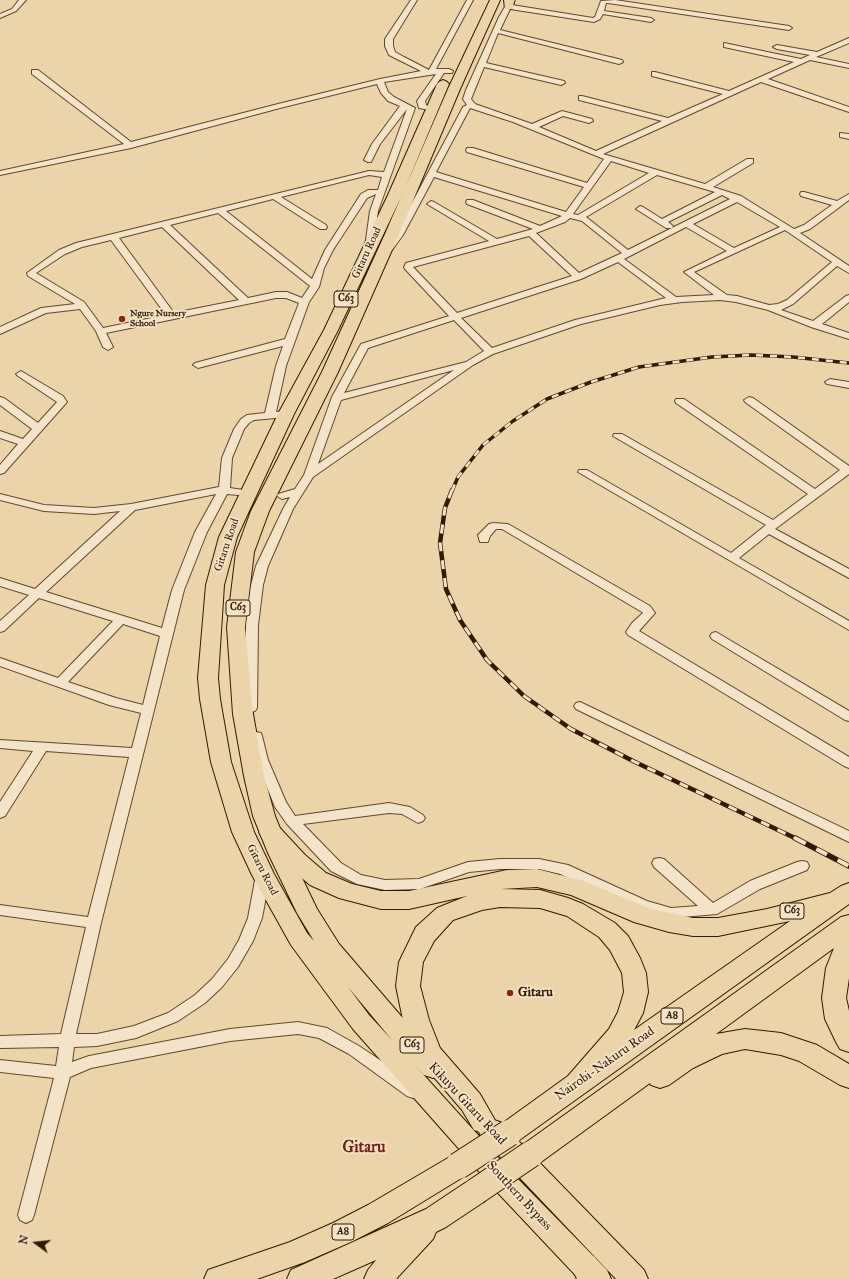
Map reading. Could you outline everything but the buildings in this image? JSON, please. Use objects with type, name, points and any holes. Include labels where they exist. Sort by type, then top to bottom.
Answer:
[{"type":"highway","name":"C63","points":[[270,832],[297,861],[318,878],[347,892],[381,900],[409,900],[506,879],[537,878],[576,887],[642,916],[693,927],[718,927],[767,918],[842,897]]},
{"type":"highway","name":"Nairobi-Nakuru Road","points":[[218,1279],[294,1253],[343,1232],[378,1214],[458,1166],[509,1133],[576,1084],[842,897]]},
{"type":"highway","points":[[483,1122],[471,1102],[430,1054],[416,1020],[408,986],[411,962],[418,946],[425,934],[445,914],[480,901],[500,898],[540,899],[560,904],[586,916],[607,930],[619,943],[628,958],[634,973],[636,992],[630,1013],[618,1036],[603,1055],[576,1084]]},
{"type":"highway","name":"A8","points":[[301,1279],[388,1242],[436,1218],[531,1154],[849,924]]},
{"type":"highway","points":[[849,941],[838,968],[834,998],[838,1019],[849,1042]]},
{"type":"highway","points":[[593,1109],[659,1078],[690,1057],[718,1044],[733,1040],[762,1040],[781,1044],[808,1053],[849,1077]]},
{"type":"highway","points":[[378,1279],[400,1254],[436,1218]]},
{"type":"main road","points":[[474,16],[481,0]]},
{"type":"main road","name":"Gitaru Road","points":[[442,1111],[361,1022],[299,939],[263,875],[243,832],[221,762],[210,699],[208,678],[214,585],[222,554],[278,415],[331,330],[376,253],[495,0]]},
{"type":"main road","name":"Gitaru Road","points":[[270,832],[264,816],[254,776],[242,706],[236,627],[245,552],[260,511],[330,372],[447,71]]},
{"type":"main road","name":"Kikuyu Gitaru Road","points":[[270,832],[301,900],[331,950],[404,1037],[483,1122],[634,1279]]},
{"type":"main road","name":"Southern Bypass","points":[[442,1111],[507,1185],[591,1275]]},
{"type":"street","points":[[0,16],[14,10],[24,0]]},
{"type":"street","points":[[414,0],[389,39],[389,46],[392,53],[401,59],[430,72]]},
{"type":"street","points":[[430,72],[470,0]]},
{"type":"street","points":[[470,107],[467,99],[502,17],[510,2],[590,20],[598,18],[603,2],[608,1],[789,28]]},
{"type":"street","points":[[600,12],[651,20]]},
{"type":"street","points":[[497,31],[619,62]]},
{"type":"street","points":[[596,154],[849,40]]},
{"type":"street","points":[[727,45],[800,62]]},
{"type":"street","points":[[835,46],[849,48]]},
{"type":"street","points":[[777,47],[818,54]]},
{"type":"street","points":[[809,58],[849,66]]},
{"type":"street","points":[[482,64],[561,83]]},
{"type":"street","points":[[0,173],[131,146],[278,106],[380,81],[430,72],[447,71]]},
{"type":"street","points":[[380,81],[385,93],[391,99],[407,107],[424,106],[447,71]]},
{"type":"street","points":[[35,72],[82,106],[131,146]]},
{"type":"street","points":[[655,74],[732,94]]},
{"type":"street","points":[[762,80],[849,110]]},
{"type":"street","points":[[582,98],[669,122]]},
{"type":"street","points":[[376,253],[374,211],[387,175],[407,107]]},
{"type":"street","points":[[368,160],[376,144],[407,107]]},
{"type":"street","points":[[376,253],[400,233],[470,107]]},
{"type":"street","points":[[454,109],[470,107],[516,120],[596,154],[738,198],[752,205],[845,265],[785,306],[769,308]]},
{"type":"street","points":[[532,127],[562,113],[589,121]]},
{"type":"street","points":[[470,150],[590,186]]},
{"type":"street","points":[[490,352],[454,317],[409,266],[531,233],[562,220],[568,215],[590,186],[609,158]]},
{"type":"street","points":[[706,187],[750,161]]},
{"type":"street","points":[[580,217],[656,172]]},
{"type":"street","points":[[108,347],[101,332],[82,306],[31,274],[31,272],[70,248],[113,236],[368,173],[387,175]]},
{"type":"street","points":[[432,174],[568,215],[580,217],[591,222],[627,253]]},
{"type":"street","points":[[26,1215],[63,1073],[67,1041],[94,922],[178,590],[201,532],[224,490],[227,458],[239,429],[245,421],[251,417],[278,415],[281,366],[304,302],[314,285],[329,250],[364,196],[371,192],[381,192]]},
{"type":"street","points":[[662,222],[722,192]]},
{"type":"street","points":[[804,194],[838,204]]},
{"type":"street","points":[[273,196],[323,226]]},
{"type":"street","points":[[794,232],[807,227],[849,196]]},
{"type":"street","points":[[738,198],[676,230],[578,277],[364,346],[337,397],[324,430],[310,475],[288,509],[262,566],[256,595],[251,645],[252,722],[262,760],[280,804],[292,821],[336,867],[357,880],[385,885],[420,884],[468,868],[500,864],[539,864],[563,869],[643,905],[671,913],[712,910],[755,885],[802,866]]},
{"type":"street","points":[[470,202],[541,229]]},
{"type":"street","points":[[431,204],[496,242]]},
{"type":"street","points":[[640,209],[676,230]]},
{"type":"street","points":[[219,210],[314,285]]},
{"type":"street","points":[[164,224],[246,300]]},
{"type":"street","points":[[687,224],[732,250]]},
{"type":"street","points":[[726,298],[688,272],[732,250],[786,227]]},
{"type":"street","points":[[531,233],[578,277]]},
{"type":"street","points":[[113,236],[172,317]]},
{"type":"street","points":[[618,258],[674,300]]},
{"type":"street","points":[[101,332],[246,300],[282,294],[304,302]]},
{"type":"street","points":[[310,475],[470,363],[490,352],[531,337],[608,314],[674,300],[703,297],[738,299],[769,308],[849,336]]},
{"type":"street","points":[[814,325],[849,298]]},
{"type":"street","points":[[0,330],[44,310],[82,306]]},
{"type":"street","points":[[198,365],[289,341]]},
{"type":"street","points":[[337,397],[470,363]]},
{"type":"street","points":[[0,471],[62,401],[21,374]]},
{"type":"street","points":[[830,382],[849,385]]},
{"type":"street","points":[[0,400],[38,428]]},
{"type":"street","points":[[732,558],[848,469],[749,400]]},
{"type":"street","points":[[680,401],[816,494]]},
{"type":"street","points":[[0,434],[24,443]]},
{"type":"street","points":[[618,436],[849,574]]},
{"type":"street","points":[[583,472],[849,626]]},
{"type":"street","points":[[0,497],[44,508],[94,511],[131,507],[201,493],[224,490],[239,492]]},
{"type":"street","points":[[282,496],[300,491]]},
{"type":"street","points":[[0,628],[131,507]]},
{"type":"street","points":[[484,540],[484,536],[493,526],[504,526],[646,609],[649,613],[648,615],[632,632],[849,763]]},
{"type":"street","points":[[0,582],[168,634]]},
{"type":"street","points":[[60,683],[121,619]]},
{"type":"street","points":[[716,636],[849,716]]},
{"type":"street","points":[[0,662],[113,702],[148,710]]},
{"type":"street","points":[[580,706],[849,837]]},
{"type":"street","points":[[0,744],[137,753]]},
{"type":"street","points":[[0,813],[43,746]]},
{"type":"street","points":[[292,821],[389,808],[405,810],[418,818]]},
{"type":"street","points":[[659,863],[712,910]]},
{"type":"street","points":[[0,1042],[97,1040],[136,1032],[173,1017],[200,999],[217,983],[234,963],[246,941],[255,918],[263,875]]},
{"type":"street","points":[[0,910],[94,922]]},
{"type":"street","points":[[0,1066],[63,1073],[88,1062],[230,1035],[298,1028],[322,1032],[354,1050],[442,1111]]},
{"type":"railway","points":[[452,491],[458,477],[483,445],[513,421],[547,399],[591,382],[639,367],[712,357],[751,355],[793,357],[849,363]]},
{"type":"railway","points":[[452,490],[445,508],[440,543],[446,589],[460,620],[487,660],[524,696],[571,729],[635,762],[796,839]]},
{"type":"railway","points":[[796,839],[849,866]]},
{"type":"place","name":"Ngure Nursery School","points":[[122,319]]},
{"type":"place","name":"Gitaru","points":[[510,993]]},
{"type":"district","name":"Gitaru","points":[[364,1148]]}]
